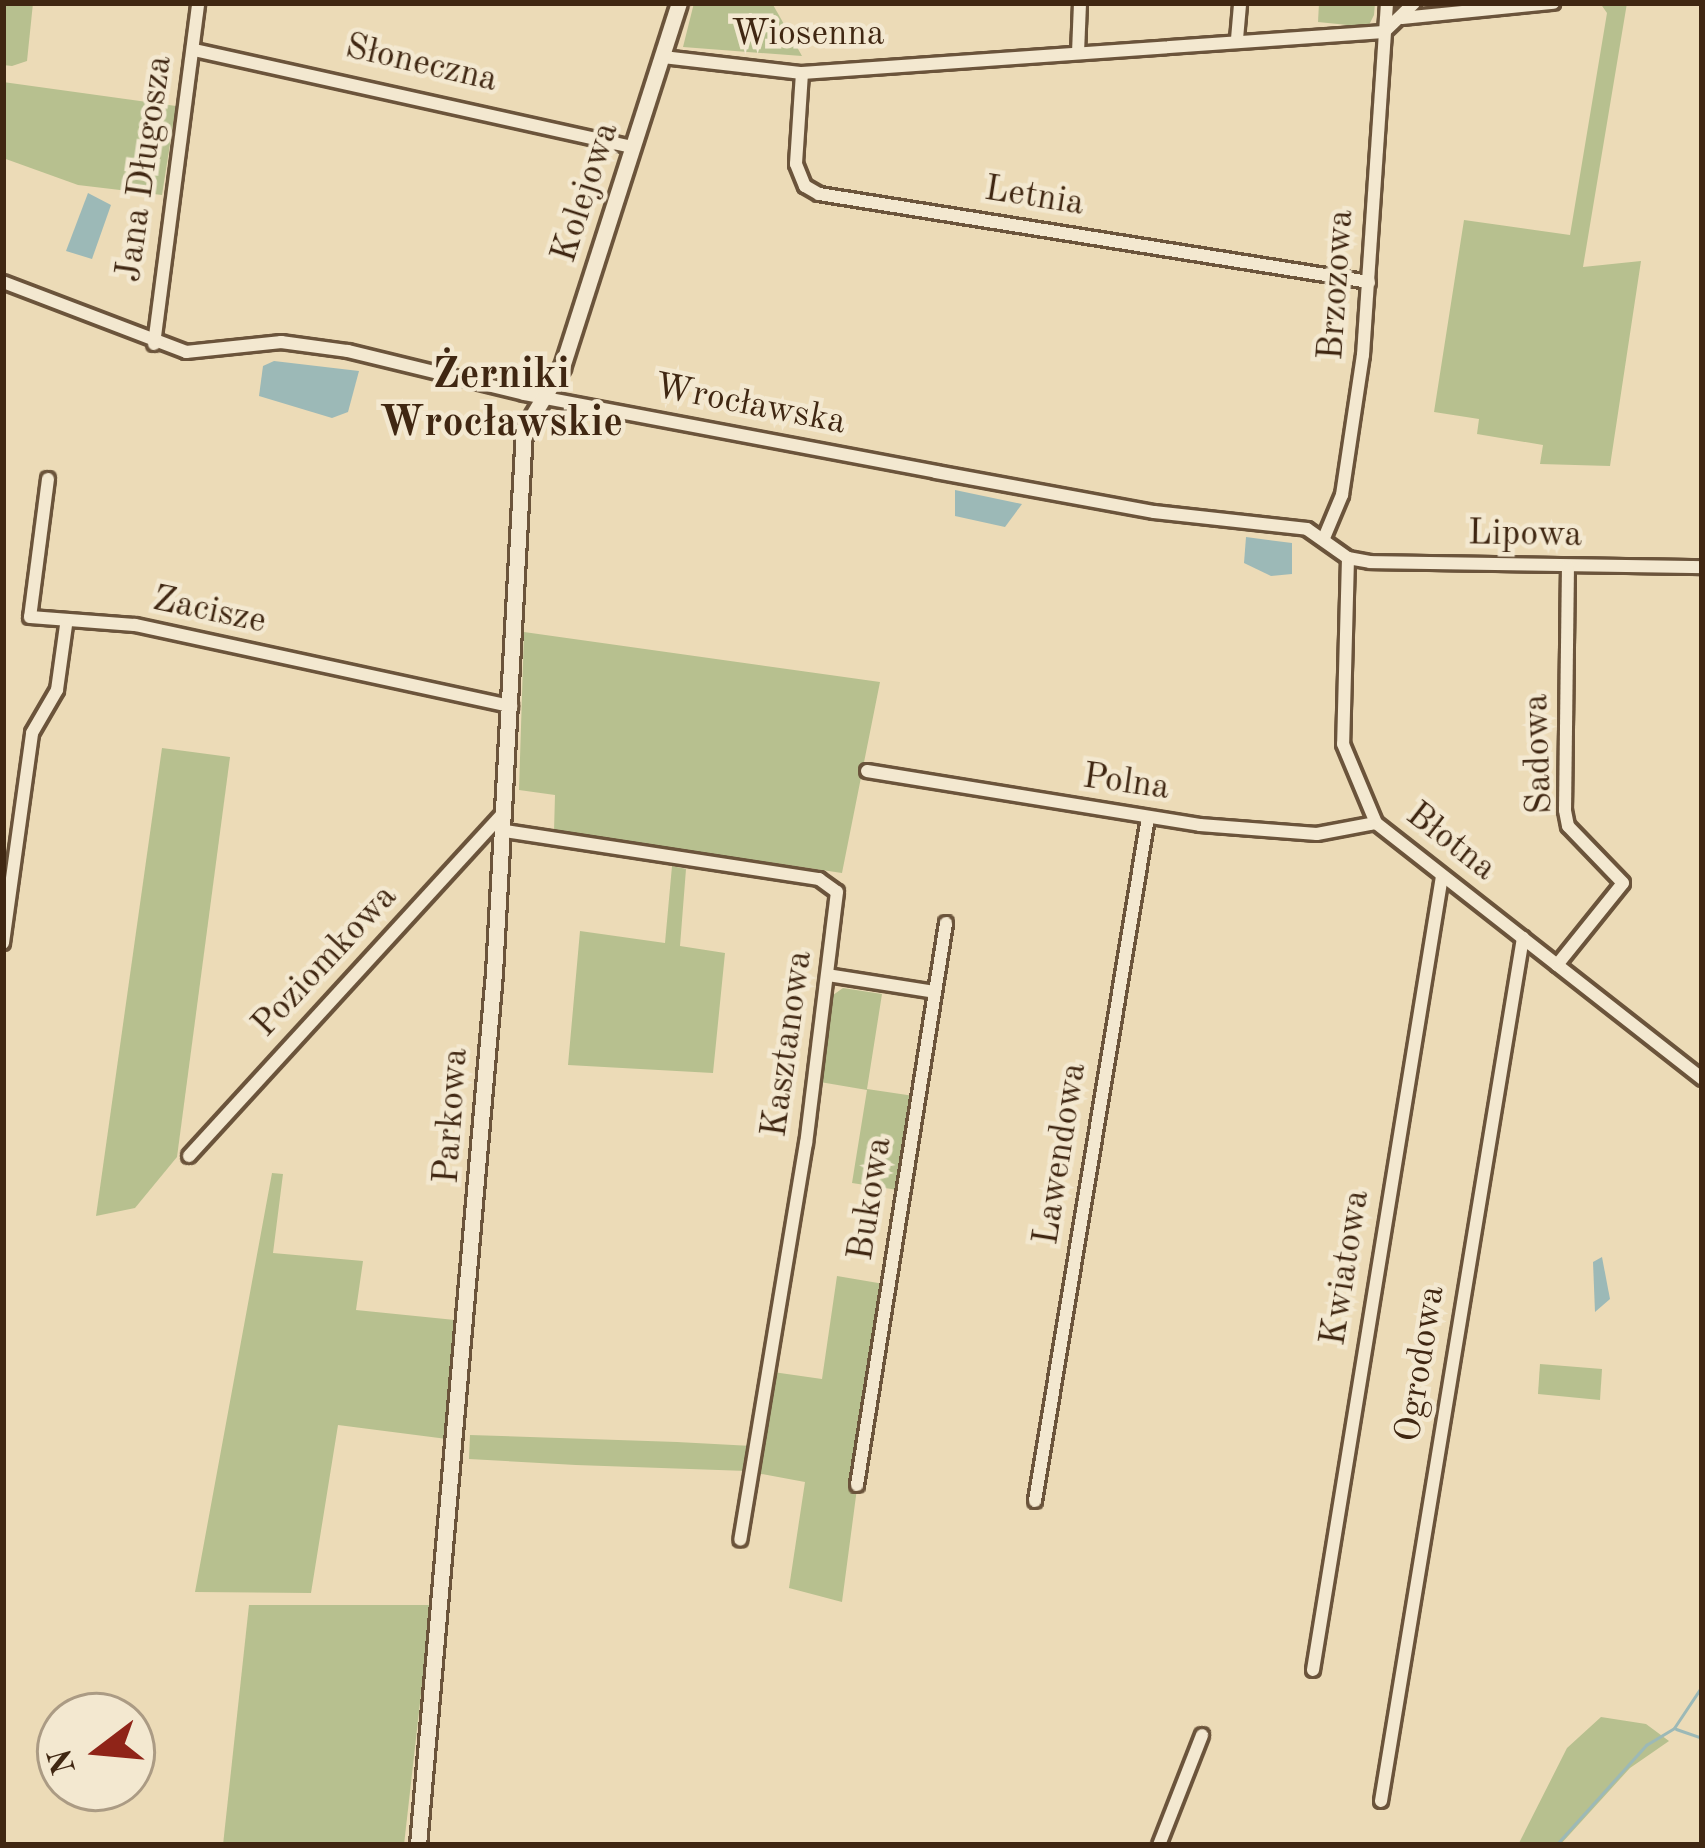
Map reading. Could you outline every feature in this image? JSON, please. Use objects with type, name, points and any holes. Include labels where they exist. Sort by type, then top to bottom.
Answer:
[{"type":"street","name":"Jana Długosza","points":[[154,344],[198,3]]},
{"type":"street","name":"Kolejowa","points":[[542,396],[562,367],[679,3]]},
{"type":"street","points":[[1078,52],[1080,3]]},
{"type":"street","points":[[1237,39],[1240,3]]},
{"type":"street","name":"Brzozowa","points":[[1324,538],[1348,462],[1369,283],[1387,3]]},
{"type":"street","points":[[1384,32],[1414,3]]},
{"type":"street","points":[[1402,18],[1553,3]]},
{"type":"street","name":"Wiosenna","points":[[663,57],[802,73],[1384,32]]},
{"type":"street","name":"Słoneczna","points":[[194,50],[633,147]]},
{"type":"street","name":"Letnia","points":[[802,73],[796,164],[805,186],[819,194],[1369,283]]},
{"type":"street","name":"Wrocławska","points":[[3,282],[154,344],[186,352],[315,346],[542,396],[1324,538],[1348,558]]},
{"type":"street","name":"Parkowa","points":[[418,1845],[445,1599],[505,831],[523,440],[542,396]]},
{"type":"street","points":[[3,943],[32,733],[57,690],[66,625],[30,617],[48,479]]},
{"type":"street","name":"Lipowa","points":[[1348,558],[1702,567]]},
{"type":"street","name":"Błotna","points":[[1348,558],[1343,744],[1376,823],[1702,1078]]},
{"type":"street","name":"Sadowa","points":[[1557,965],[1623,883],[1568,826],[1564,810],[1568,566]]},
{"type":"street","name":"Zacisze","points":[[66,625],[135,625],[511,706]]},
{"type":"street","name":"Polna","points":[[867,771],[1148,818],[1317,834],[1376,823]]},
{"type":"street","name":"Poziomkowa","points":[[189,1156],[506,812]]},
{"type":"street","name":"Lawendowa","points":[[1035,1501],[1148,818]]},
{"type":"street","name":"Kasztanowa","points":[[505,831],[829,881],[839,901],[740,1540]]},
{"type":"street","name":"Kwiatowa","points":[[1313,1670],[1442,876]]},
{"type":"street","name":"Bukowa","points":[[857,1485],[946,923]]},
{"type":"street","name":"Ogrodowa","points":[[1381,1801],[1523,938]]},
{"type":"street","points":[[827,975],[935,992]]},
{"type":"street","points":[[1159,1845],[1202,1735]]},
{"type":"green space","points":[[3,3],[33,3],[27,61],[12,66],[3,65]]},
{"type":"green space","points":[[694,3],[772,3],[802,56],[683,47]]},
{"type":"green space","points":[[1319,3],[1375,3],[1374,15],[1368,27],[1318,22]]},
{"type":"green space","points":[[1600,3],[1627,3],[1583,267],[1641,261],[1610,466],[1540,464],[1543,445],[1477,434],[1479,419],[1434,412],[1464,220],[1570,235],[1607,13]]},
{"type":"green space","points":[[3,82],[176,106],[162,195],[78,185],[3,158]]},
{"type":"green space","points":[[524,632],[880,682],[842,873],[554,831],[555,795],[519,790]]},
{"type":"green space","points":[[162,748],[230,757],[177,1157],[135,1208],[96,1216]]},
{"type":"green space","points":[[672,866],[686,869],[680,946],[725,953],[713,1073],[568,1065],[580,931],[665,943]]},
{"type":"green space","points":[[843,988],[882,994],[867,1089],[914,1096],[898,1190],[852,1183],[867,1090],[820,1082],[833,995]]},
{"type":"green space","points":[[272,1173],[283,1174],[273,1253],[363,1261],[356,1310],[455,1320],[447,1439],[338,1425],[311,1593],[195,1592]]},
{"type":"green space","points":[[837,1276],[884,1284],[842,1602],[789,1588],[805,1482],[756,1473],[773,1372],[822,1379]]},
{"type":"green space","points":[[1540,1364],[1602,1369],[1600,1400],[1538,1394]]},
{"type":"green space","points":[[470,1435],[752,1446],[747,1471],[576,1465],[469,1459]]},
{"type":"green space","points":[[249,1605],[431,1605],[404,1845],[223,1845]]},
{"type":"green space","points":[[1601,1717],[1646,1724],[1669,1741],[1630,1768],[1560,1845],[1518,1845],[1567,1748]]},
{"type":"water","points":[[88,193],[111,205],[92,259],[66,251]]},
{"type":"water","points":[[274,361],[359,371],[348,412],[332,418],[259,396],[263,366]]},
{"type":"water","points":[[955,490],[1022,504],[1005,527],[955,516]]},
{"type":"water","points":[[1246,537],[1292,543],[1292,574],[1271,576],[1244,563]]},
{"type":"water","points":[[1602,1257],[1610,1299],[1595,1312],[1593,1262]]},
{"type":"waterway","points":[[1556,1845],[1646,1745],[1674,1728],[1702,1686]]},
{"type":"waterway","points":[[1676,1729],[1702,1738]]},
{"type":"district","name":"Żerniki Wrocławskie","points":[[501,400]]}]
